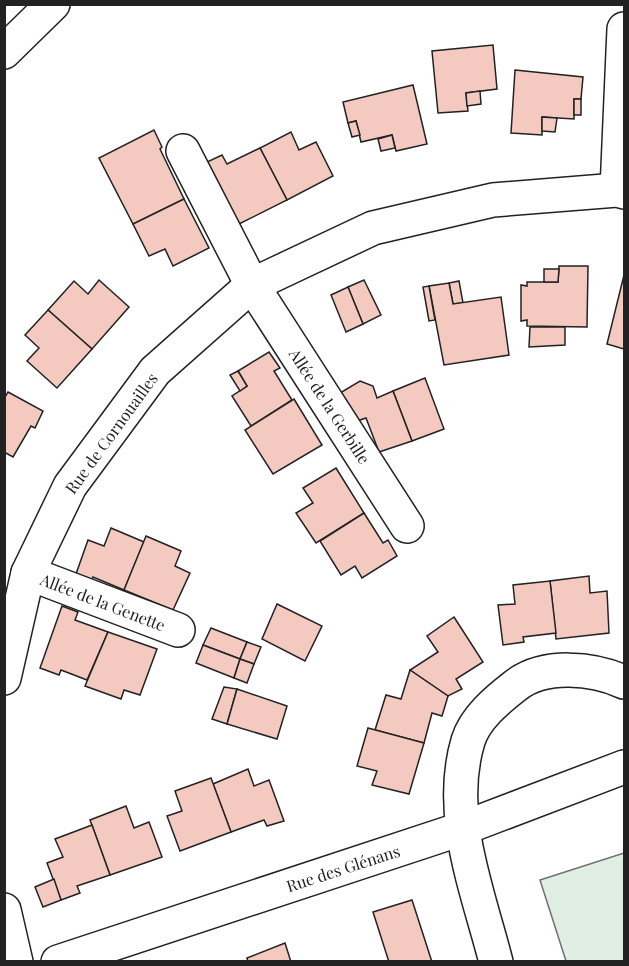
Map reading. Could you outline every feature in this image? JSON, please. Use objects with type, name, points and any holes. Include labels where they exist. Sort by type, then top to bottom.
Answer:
[{"type":"street","points":[[4,52],[53,4]]},
{"type":"street","points":[[620,191],[624,29]]},
{"type":"street","name":"Allée de la Gerbille","points":[[183,151],[252,285],[407,526]]},
{"type":"street","name":"Rue de Cornouailles","points":[[4,678],[28,573],[70,486],[155,371],[252,285],[373,228],[493,200],[620,191]]},
{"type":"street","name":"Allée de la Genette","points":[[28,573],[178,630]]},
{"type":"street","points":[[496,962],[461,829],[462,785],[468,740],[488,708],[527,679],[562,670],[604,673],[624,682]]},
{"type":"street","name":"Rue des Glénans","points":[[58,962],[461,829],[624,767]]},
{"type":"street","points":[[4,910],[16,962]]},
{"type":"green space","points":[[624,853],[624,961],[566,961],[540,880]]},
{"type":"building","points":[[493,45],[497,89],[466,93],[468,111],[438,113],[432,51]]},
{"type":"building","points":[[515,70],[583,77],[581,99],[574,99],[574,119],[542,117],[542,135],[511,133]]},
{"type":"building","points":[[413,85],[427,144],[396,151],[392,135],[361,142],[356,121],[348,123],[343,102]]},
{"type":"building","points":[[480,91],[481,104],[467,106],[466,93]]},
{"type":"building","points":[[574,99],[581,99],[581,115],[574,115]]},
{"type":"building","points":[[542,117],[557,118],[555,132],[542,131]]},
{"type":"building","points":[[356,121],[360,135],[352,137],[348,123]]},
{"type":"building","points":[[154,130],[162,147],[160,149],[184,199],[133,224],[99,158]]},
{"type":"building","points":[[291,132],[299,150],[316,142],[333,176],[287,200],[260,148]]},
{"type":"building","points":[[392,135],[395,148],[381,151],[378,139]]},
{"type":"building","points":[[260,148],[287,200],[239,224],[207,162],[222,155],[227,164]]},
{"type":"building","points":[[184,199],[209,248],[173,266],[165,249],[149,256],[133,224]]},
{"type":"building","points":[[559,266],[588,266],[587,327],[527,326],[527,320],[521,321],[521,285],[527,286],[527,282],[558,282]]},
{"type":"building","points":[[544,269],[559,269],[558,282],[544,282]]},
{"type":"building","points":[[624,275],[624,349],[607,344]]},
{"type":"building","points":[[99,280],[129,307],[92,349],[48,310],[74,281],[88,294]]},
{"type":"building","points":[[364,280],[381,315],[363,324],[348,287]]},
{"type":"building","points":[[459,281],[463,303],[453,304],[449,283]]},
{"type":"building","points":[[449,283],[453,304],[501,297],[509,355],[444,365],[429,286]]},
{"type":"building","points":[[429,286],[435,320],[429,321],[423,287]]},
{"type":"building","points":[[348,287],[363,324],[346,332],[331,295]]},
{"type":"building","points":[[48,310],[92,349],[57,388],[27,361],[39,348],[25,335]]},
{"type":"building","points":[[530,327],[565,327],[565,345],[529,347]]},
{"type":"building","points":[[269,352],[280,368],[274,371],[292,400],[251,426],[232,396],[247,386],[238,371]]},
{"type":"building","points":[[238,371],[247,386],[240,391],[230,375]]},
{"type":"building","points":[[425,378],[444,429],[412,441],[393,391]]},
{"type":"building","points":[[360,381],[373,386],[377,398],[393,391],[412,441],[379,452],[366,418],[357,421],[340,393]]},
{"type":"building","points":[[8,392],[43,411],[35,428],[31,426],[13,457],[4,452],[4,399]]},
{"type":"building","points":[[294,399],[322,445],[273,474],[245,430]]},
{"type":"building","points":[[336,468],[364,513],[316,543],[296,513],[313,503],[303,488]]},
{"type":"building","points":[[364,513],[383,543],[388,540],[397,556],[362,578],[355,566],[341,575],[320,541]]},
{"type":"building","points":[[111,528],[144,542],[124,590],[93,577],[91,582],[76,574],[88,540],[104,546]]},
{"type":"building","points":[[146,536],[181,551],[175,566],[190,573],[173,610],[124,590]]},
{"type":"building","points":[[589,576],[590,593],[607,591],[609,633],[556,639],[550,581]]},
{"type":"building","points":[[550,581],[556,633],[523,637],[524,642],[503,645],[498,605],[515,604],[513,585]]},
{"type":"building","points":[[277,604],[322,626],[305,661],[262,639]]},
{"type":"building","points":[[62,606],[78,612],[75,620],[108,632],[87,680],[61,670],[59,675],[40,668]]},
{"type":"building","points":[[454,617],[483,662],[456,679],[462,689],[448,696],[410,670],[438,652],[427,636]]},
{"type":"building","points":[[211,628],[247,642],[240,659],[203,645]]},
{"type":"building","points":[[108,632],[157,649],[140,695],[124,690],[121,699],[85,686]]},
{"type":"building","points":[[247,642],[261,647],[254,664],[240,659]]},
{"type":"building","points":[[203,645],[240,659],[234,678],[196,663]]},
{"type":"building","points":[[240,659],[254,664],[247,683],[234,678]]},
{"type":"building","points":[[410,670],[448,696],[442,716],[432,713],[424,743],[375,730],[386,695],[401,699]]},
{"type":"building","points":[[224,687],[237,689],[227,724],[212,719]]},
{"type":"building","points":[[237,689],[287,706],[277,739],[227,724]]},
{"type":"building","points":[[368,728],[424,743],[409,794],[372,785],[377,771],[357,766]]},
{"type":"building","points":[[248,769],[254,786],[269,780],[284,821],[267,826],[264,820],[231,832],[213,784]]},
{"type":"building","points":[[211,778],[231,832],[180,851],[167,816],[182,811],[175,791]]},
{"type":"building","points":[[126,806],[134,828],[149,822],[162,857],[110,875],[90,820]]},
{"type":"building","points":[[92,825],[110,875],[77,886],[80,893],[61,900],[47,863],[63,857],[55,839]]},
{"type":"building","points":[[54,879],[61,900],[43,907],[35,887]]},
{"type":"building","points":[[412,900],[432,962],[389,962],[373,912]]},
{"type":"building","points":[[285,943],[291,962],[248,962],[247,958]]}]
